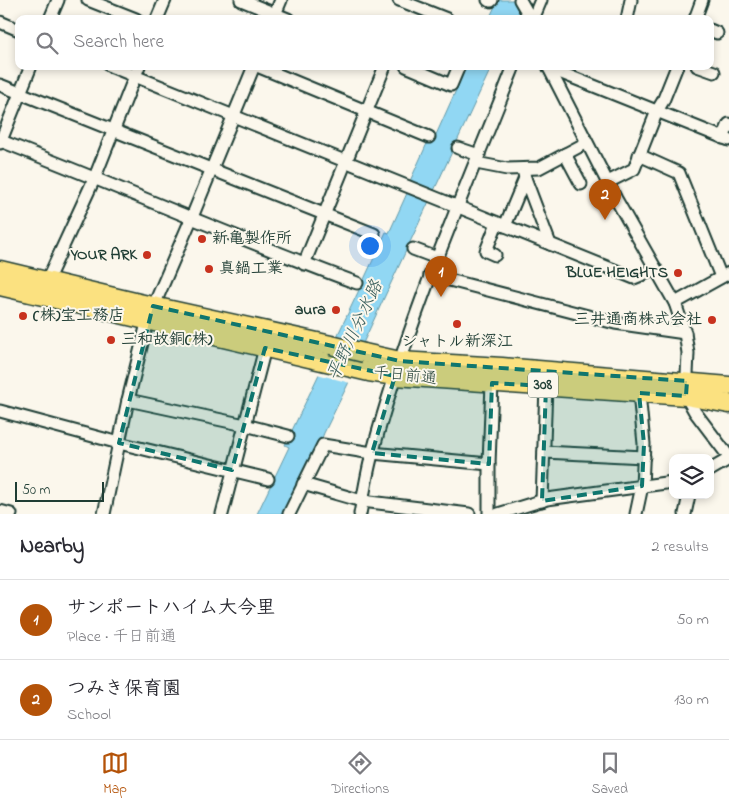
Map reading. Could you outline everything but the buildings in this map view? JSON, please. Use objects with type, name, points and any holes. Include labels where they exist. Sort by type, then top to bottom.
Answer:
[{"type":"highway","name":"千日前通","points":[[0,270],[47,281],[265,348],[356,370],[502,367],[687,388],[729,404]]},
{"type":"highway","name":"千日前通","points":[[0,286],[331,345],[364,353],[398,368],[492,383],[639,392],[729,386]]},
{"type":"street","points":[[52,15],[58,0]]},
{"type":"street","points":[[88,0],[126,15]]},
{"type":"street","points":[[159,15],[165,0]]},
{"type":"street","points":[[241,0],[272,15]]},
{"type":"street","points":[[274,15],[281,0]]},
{"type":"street","points":[[400,0],[438,15]]},
{"type":"street","points":[[488,0],[491,2],[492,0]]},
{"type":"street","points":[[534,15],[541,0]]},
{"type":"street","points":[[628,15],[631,0]]},
{"type":"street","points":[[696,15],[702,0]]},
{"type":"street","points":[[522,4],[529,15]]},
{"type":"street","points":[[0,22],[15,28]]},
{"type":"street","points":[[29,70],[0,142],[95,177],[304,264],[357,283]]},
{"type":"street","points":[[104,514],[128,400],[151,313],[233,116],[254,70]]},
{"type":"street","points":[[266,70],[429,137]]},
{"type":"street","points":[[304,264],[383,70]]},
{"type":"street","points":[[415,70],[451,85],[457,70]]},
{"type":"street","points":[[360,514],[372,452],[398,368],[430,275],[512,70]]},
{"type":"street","points":[[550,70],[586,143],[676,302],[685,333],[688,353],[687,388],[695,412],[729,458],[714,467]]},
{"type":"street","points":[[555,70],[726,139],[729,124]]},
{"type":"street","points":[[608,182],[634,169],[675,70]]},
{"type":"street","points":[[708,70],[714,72]]},
{"type":"street","points":[[47,281],[95,177],[137,71],[233,116],[634,278],[656,269]]},
{"type":"street","points":[[0,85],[374,234]]},
{"type":"street","points":[[458,148],[477,159],[524,174],[586,143]]},
{"type":"street","points":[[565,154],[580,184]]},
{"type":"street","points":[[639,155],[679,173],[725,275],[676,302]]},
{"type":"street","points":[[495,255],[486,251],[501,224],[524,174]]},
{"type":"street","points":[[524,174],[550,244]]},
{"type":"street","points":[[413,249],[437,258]]},
{"type":"street","points":[[430,275],[615,323],[685,333]]},
{"type":"street","points":[[222,514],[265,348]]},
{"type":"street","points":[[489,514],[492,383]]},
{"type":"street","points":[[542,501],[546,386]]},
{"type":"street","points":[[636,514],[642,486],[644,457],[639,392]]},
{"type":"street","points":[[128,400],[288,436]]},
{"type":"street","points":[[0,411],[268,479]]},
{"type":"street","points":[[289,514],[322,445],[489,464]]},
{"type":"street","points":[[544,452],[644,457]]},
{"type":"street","points":[[498,514],[542,501],[669,483]]},
{"type":"street","points":[[303,484],[362,501],[469,514]]},
{"type":"street","points":[[685,514],[688,499]]},
{"type":"street","points":[[0,511],[11,514]]},
{"type":"highlighted area","points":[[153,306],[400,361],[687,381],[686,396],[639,393],[644,444],[642,486],[542,501],[546,386],[492,383],[489,464],[372,453],[395,376],[265,348],[232,470],[119,443]]},
{"type":"water","points":[[498,0],[527,0],[520,15],[491,15]]},
{"type":"water","name":"平野川分水路","points":[[462,70],[490,70],[364,341],[348,384],[324,433],[313,461],[308,460],[282,514],[257,514],[289,447],[285,445],[386,232],[389,233],[429,139],[435,137],[457,88],[454,87]]},
{"type":"pier","points":[[336,335],[366,343],[350,383],[317,374]]},
{"type":"place","name":"つみき保育園","points":[[605,220]]},
{"type":"place","name":"新亀製作所","points":[[202,239]]},
{"type":"place","name":"YOUR ARK","points":[[147,255]]},
{"type":"place","name":"真鍋工業","points":[[209,269]]},
{"type":"place","name":"BLUE HEIGHTS","points":[[678,273]]},
{"type":"place","name":"サンポートハイム大今里","points":[[441,297]]},
{"type":"place","name":"aura","points":[[336,310]]},
{"type":"place","name":"(株)宝工務店","points":[[23,316]]},
{"type":"place","name":"三井通商株式会社","points":[[712,320]]},
{"type":"place","name":"シャトル新深江","points":[[457,324]]},
{"type":"place","name":"三和故銅(株)","points":[[111,340]]}]
